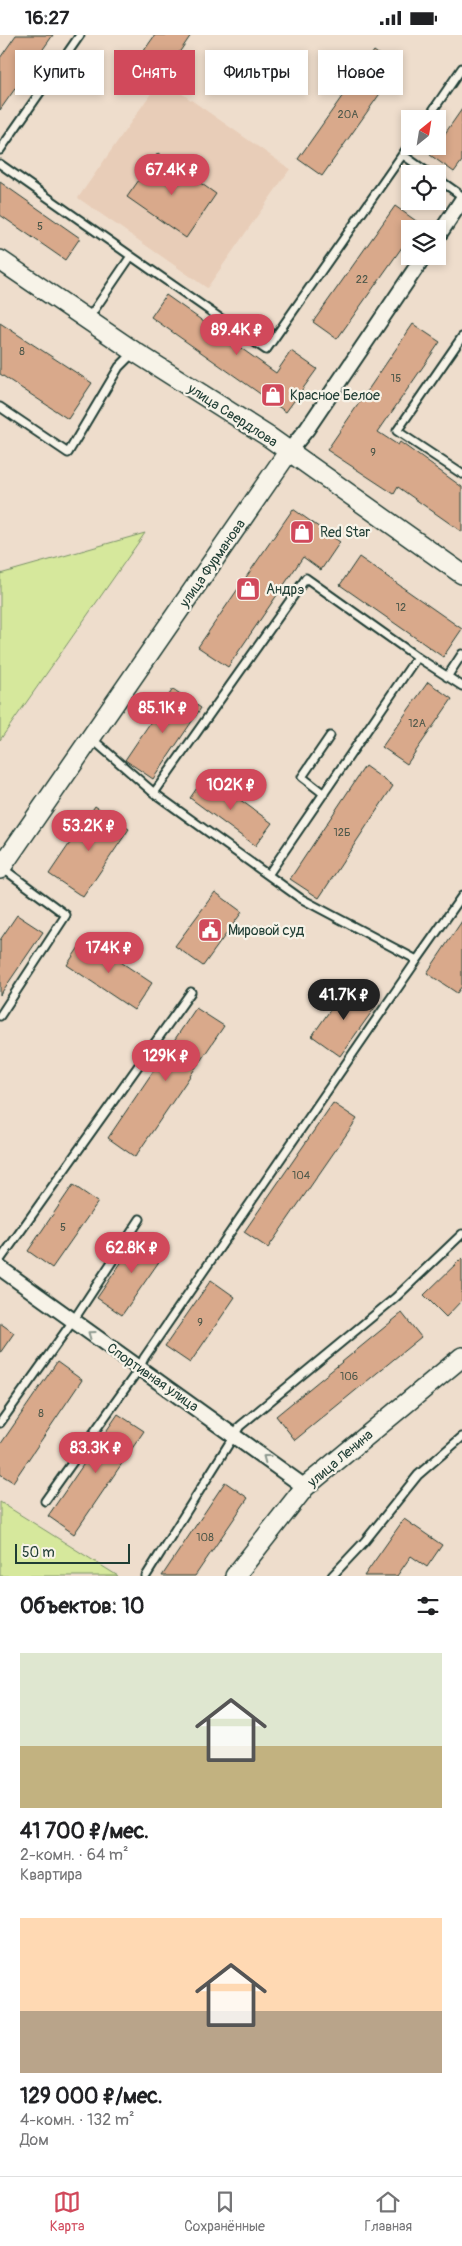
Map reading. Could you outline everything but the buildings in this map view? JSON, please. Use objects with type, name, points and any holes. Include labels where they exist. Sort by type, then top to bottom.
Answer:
[{"type":"main road","name":"улица Свердлова","points":[[0,260],[135,352],[289,451],[462,574]]},
{"type":"main road","name":"улица Фурманова","points":[[1,868],[289,451]]},
{"type":"main road","name":"улица Ленина","points":[[235,1576],[305,1487],[462,1357]]},
{"type":"street","points":[[446,223],[462,198]]},
{"type":"street","name":"улица Фурманова","points":[[289,451],[307,429],[418,265]]},
{"type":"street","name":"Спортивная улица","points":[[0,1268],[305,1487]]},
{"type":"lane","points":[[0,150],[80,35]]},
{"type":"lane","points":[[433,110],[462,68]]},
{"type":"lane","points":[[0,164],[266,350],[403,155],[417,165]]},
{"type":"lane","points":[[446,185],[462,198]]},
{"type":"lane","points":[[87,320],[104,299],[131,255]]},
{"type":"lane","points":[[462,337],[397,431],[462,474]]},
{"type":"lane","points":[[0,407],[68,453],[119,367],[135,352]]},
{"type":"lane","points":[[154,793],[306,578],[462,687]]},
{"type":"lane","points":[[447,677],[462,655]]},
{"type":"lane","points":[[268,875],[417,657]]},
{"type":"lane","points":[[324,794],[302,777],[330,736]]},
{"type":"lane","points":[[90,738],[154,793],[300,898],[416,960]]},
{"type":"lane","points":[[0,1016],[66,915],[1,868]]},
{"type":"lane","points":[[45,1501],[139,1369],[144,1358],[416,960],[462,896]]},
{"type":"lane","points":[[0,1260],[191,992]]},
{"type":"lane","points":[[0,1423],[73,1321],[140,1219]]},
{"type":"lane","points":[[146,1576],[240,1426],[395,1298],[462,1234]]},
{"type":"lane","points":[[332,1576],[365,1541],[418,1475],[462,1437]]},
{"type":"shaded area","points":[[150,95],[184,95],[290,169],[207,288],[78,198]]},
{"type":"green space","points":[[145,533],[0,740],[0,574]]},
{"type":"green space","points":[[0,1502],[118,1576],[0,1576]]},
{"type":"place","name":"Красное Белое","points":[[273,395]]},
{"type":"place","name":"Red Star","points":[[302,532]]},
{"type":"place","name":"Андрэ","points":[[248,589]]},
{"type":"place","name":"Мировой суд","points":[[210,930]]}]
